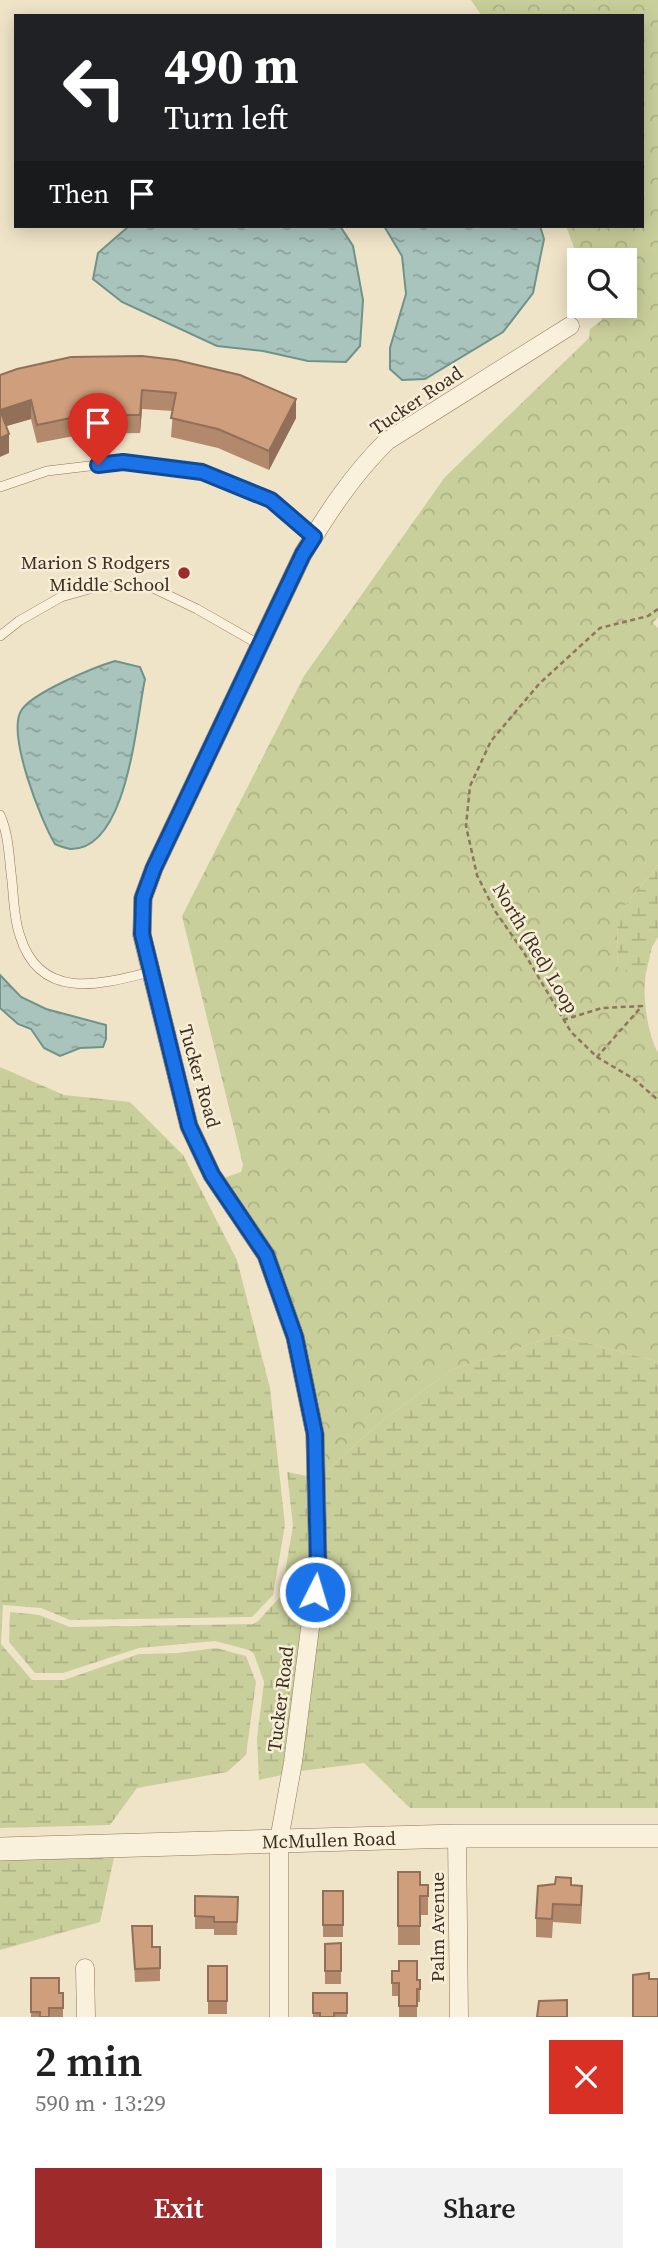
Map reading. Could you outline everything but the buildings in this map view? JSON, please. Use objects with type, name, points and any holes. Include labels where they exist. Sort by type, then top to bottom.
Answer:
[{"type":"street","name":"Tucker Road","points":[[279,2017],[279,1840],[293,1762],[318,1565],[315,1434],[295,1337],[266,1255],[212,1175],[189,1126],[150,972],[141,926],[143,898],[148,882],[260,645],[314,537],[367,460],[387,441],[570,326]]},
{"type":"street","name":"McMullen Road","points":[[0,1849],[457,1836],[658,1836]]},
{"type":"street","name":"Palm Avenue","points":[[457,1836],[458,2017]]},
{"type":"street","points":[[85,1968],[86,2017]]},
{"type":"lane","points":[[0,487],[47,471],[123,462],[202,472],[271,500],[314,537]]},
{"type":"lane","points":[[0,636],[19,621],[61,597],[100,586],[150,587],[197,609],[260,645]]},
{"type":"lane","points":[[0,815],[7,837],[19,934],[25,951],[36,967],[50,978],[68,984],[84,985],[150,972]]},
{"type":"path","name":"North (Red) Loop","points":[[658,609],[648,616],[600,628],[539,684],[491,741],[470,786],[466,826],[477,875],[495,911],[523,951],[570,1032],[597,1057],[634,1079],[658,1100]]},
{"type":"path","points":[[563,1020],[602,1008],[642,1006],[597,1057]]},
{"type":"green space","points":[[471,0],[658,0],[658,617],[653,623],[658,628],[658,865],[617,915],[618,968],[646,973],[646,1014],[658,1053],[658,1365],[652,1360],[557,1335],[451,1370],[383,1420],[325,1472],[324,1432],[303,1334],[275,1253],[224,1178],[241,1172],[243,1165],[182,916],[304,676],[445,477],[589,338],[590,329],[601,318],[637,318],[637,248],[574,248],[567,228],[644,228],[644,14],[481,14]]},
{"type":"green space","points":[[658,865],[658,937],[652,947],[646,973],[618,969],[617,915]]},
{"type":"green space","points":[[0,1067],[64,1095],[130,1102],[183,1155],[237,1260],[270,1388],[285,1525],[273,1595],[252,1617],[70,1620],[41,1608],[3,1605],[1,1644],[32,1680],[64,1680],[139,1654],[216,1648],[246,1656],[256,1682],[246,1755],[227,1772],[137,1788],[110,1825],[0,1828]]},
{"type":"green space","points":[[557,1335],[652,1360],[658,1365],[658,1808],[410,1808],[364,1763],[301,1771],[327,1566],[325,1472],[383,1420],[451,1370]]},
{"type":"green space","points":[[287,1472],[307,1476],[309,1564],[282,1775],[259,1780],[257,1738],[264,1682],[254,1654],[249,1650],[215,1641],[139,1648],[63,1673],[35,1673],[9,1642],[10,1612],[39,1615],[70,1627],[253,1624],[258,1621],[281,1596],[293,1526]]},
{"type":"green space","points":[[115,1853],[100,1922],[0,1950],[0,1857]]},
{"type":"water","points":[[127,228],[341,228],[353,246],[363,300],[360,346],[346,362],[308,361],[263,351],[217,346],[122,302],[93,279],[98,253]]},
{"type":"water","points":[[385,228],[541,228],[544,239],[533,293],[503,332],[425,379],[402,380],[390,369],[390,348],[406,294],[402,256]]},
{"type":"water","points":[[115,661],[140,667],[145,679],[133,751],[117,807],[105,829],[90,844],[70,849],[55,844],[42,817],[22,758],[18,723],[21,711],[37,696]]},
{"type":"water","points":[[0,975],[21,997],[46,1009],[106,1025],[103,1047],[80,1048],[60,1056],[44,1048],[31,1029],[18,1024],[0,1008]]},
{"type":"place","name":"Marion S Rodgers Middle School","points":[[184,573]]},
{"type":"route","points":[[98,465],[123,462],[202,472],[271,500],[314,537],[303,554],[154,868],[143,898],[141,917],[150,972],[189,1126],[212,1175],[266,1255],[295,1337],[315,1434],[318,1565],[315,1592]]}]
